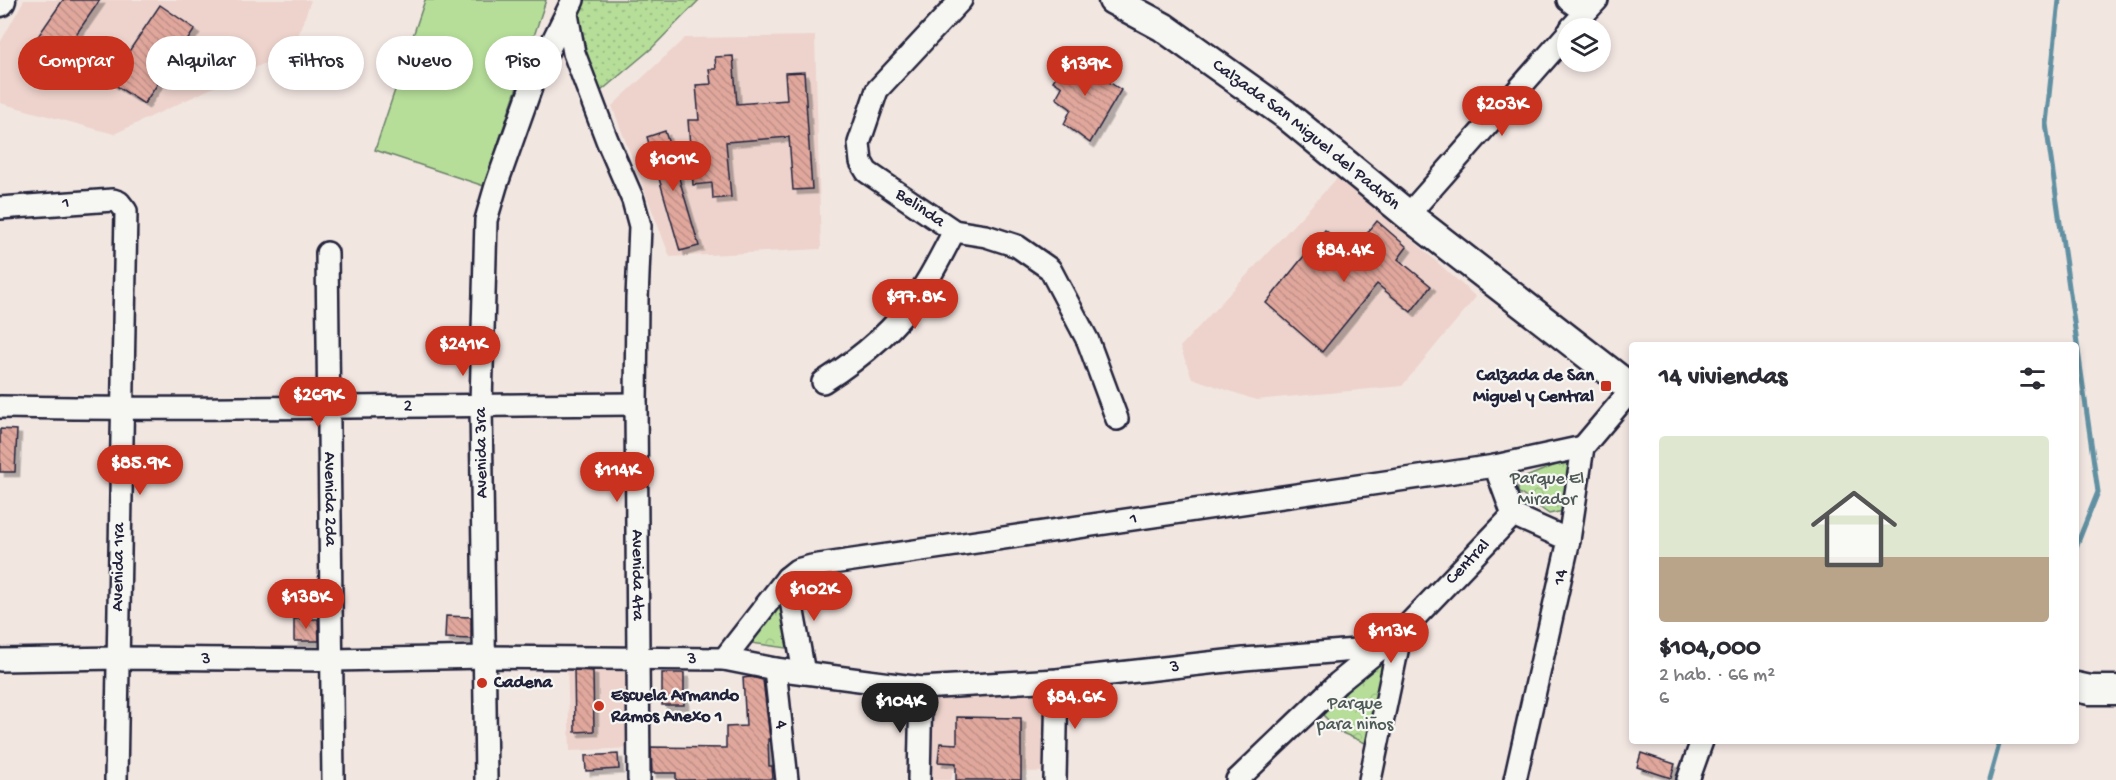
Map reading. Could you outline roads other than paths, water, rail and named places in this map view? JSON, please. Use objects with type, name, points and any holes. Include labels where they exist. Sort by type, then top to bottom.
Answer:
[{"type":"main road","name":"Calzada San Miguel del Padrón","points":[[1113,0],[1163,27],[1285,114],[1408,215],[1629,387]]},
{"type":"main road","points":[[2079,688],[2116,690]]},
{"type":"street","name":"Belinda","points":[[961,0],[877,90],[859,143],[861,162],[867,171],[954,231],[986,236],[1017,246],[1050,269],[1088,341],[1117,420]]},
{"type":"street","points":[[1568,0],[1584,14]]},
{"type":"street","name":"Avenida 4ta","points":[[570,7],[574,53],[633,200],[640,226],[636,404],[639,780]]},
{"type":"street","name":"Avenida 3ra","points":[[486,780],[481,404],[486,220],[495,186],[534,79],[570,7]]},
{"type":"street","points":[[1408,215],[1557,46]]},
{"type":"street","name":"1","points":[[0,208],[113,200],[119,202],[126,211]]},
{"type":"street","name":"Avenida 1ra","points":[[116,780],[126,211]]},
{"type":"street","points":[[823,382],[854,362],[892,327],[917,297],[935,269],[954,231]]},
{"type":"street","name":"Avenida 2da","points":[[327,253],[333,780]]},
{"type":"street","points":[[1583,447],[1629,393]]},
{"type":"street","name":"2","points":[[0,407],[121,410],[329,409],[481,404],[636,404]]},
{"type":"street","name":"1","points":[[724,659],[787,578],[797,570],[812,566],[1495,466],[1583,447]]},
{"type":"street","name":"14","points":[[1515,780],[1569,540],[1583,447]]},
{"type":"street","points":[[1495,466],[1513,515],[1569,540]]},
{"type":"street","name":"Central","points":[[1237,780],[1338,683],[1401,633],[1513,515]]},
{"type":"street","points":[[787,578],[804,673]]},
{"type":"street","points":[[1370,780],[1401,633]]},
{"type":"street","name":"3","points":[[0,660],[118,658],[333,660],[486,657],[724,659],[775,669],[921,688],[1057,680],[1244,659],[1380,648]]},
{"type":"street","name":"4","points":[[775,669],[787,780]]},
{"type":"street","points":[[1055,780],[1057,680]]},
{"type":"street","points":[[919,780],[921,688]]},
{"type":"street","points":[[1688,780],[1701,744]]},
{"type":"waterway","points":[[2059,0],[2046,124],[2077,342]]},
{"type":"waterway","points":[[2079,358],[2098,492],[2079,540]]},
{"type":"waterway","points":[[1989,780],[1999,744]]},
{"type":"place","name":"Calzada de San Miguel y Central","points":[[1606,386]]},
{"type":"place","name":"Cadena","points":[[482,683]]},
{"type":"place","name":"Escuela Armando Ramos Anexo 1","points":[[599,706]]},
{"type":"park label","name":"Parque El Mirador","points":[[1547,489]]},
{"type":"park label","name":"Parque para niños","points":[[1355,714]]}]
